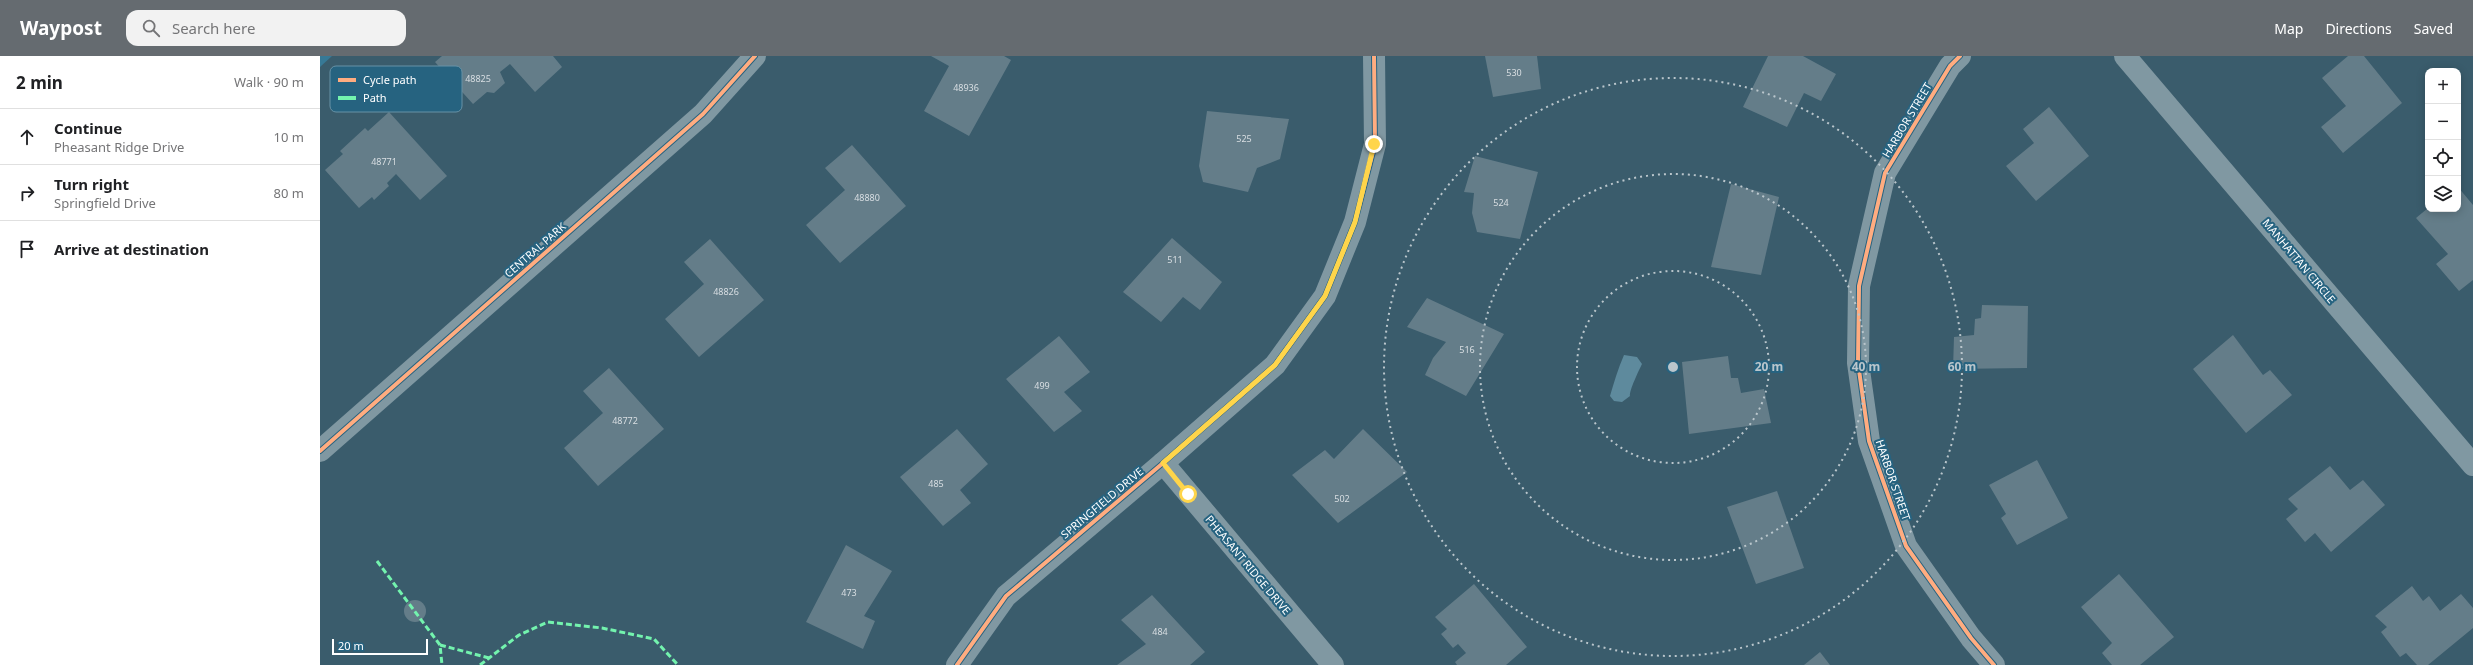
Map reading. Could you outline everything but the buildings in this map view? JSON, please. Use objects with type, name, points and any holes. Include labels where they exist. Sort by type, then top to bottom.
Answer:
[{"type":"street","name":"CENTRAL PARK","points":[[320,451],[703,114],[755,56]]},
{"type":"street","name":"SPRINGFIELD DRIVE","points":[[957,665],[1006,596],[1163,463],[1275,365],[1325,296],[1355,222],[1374,144],[1374,56]]},
{"type":"street","name":"HARBOR STREET","points":[[1960,56],[1950,66],[1885,173],[1859,286],[1858,363],[1869,441],[1906,546],[1971,638],[1994,665]]},
{"type":"street","name":"MANHATTAN CIRCLE","points":[[2125,56],[2473,465]]},
{"type":"street","name":"PHEASANT RIDGE DRIVE","points":[[1163,463],[1333,665]]},
{"type":"shaded area","points":[[320,56],[332,56],[320,67]]},
{"type":"shaded area","points":[[1624,355],[1637,357],[1642,364],[1630,396],[1622,402],[1614,401],[1610,396]]},
{"type":"marked path","points":[[377,561],[440,645],[442,665]]},
{"type":"marked path","points":[[480,665],[519,635],[548,622],[602,628],[654,639],[678,665]]},
{"type":"marked path","points":[[440,645],[489,658]]},
{"type":"cycle path","points":[[320,451],[703,114],[755,56]]},
{"type":"cycle path","points":[[957,665],[1006,596],[1163,463],[1275,365],[1325,296],[1355,222],[1375,144],[1374,56]]},
{"type":"cycle path","points":[[1960,56],[1950,66],[1885,173],[1859,286],[1858,363],[1869,441],[1906,546],[1971,638],[1994,665]]},
{"type":"route","points":[[1188,494],[1163,463],[1275,365],[1325,296],[1355,222],[1374,144]]}]
